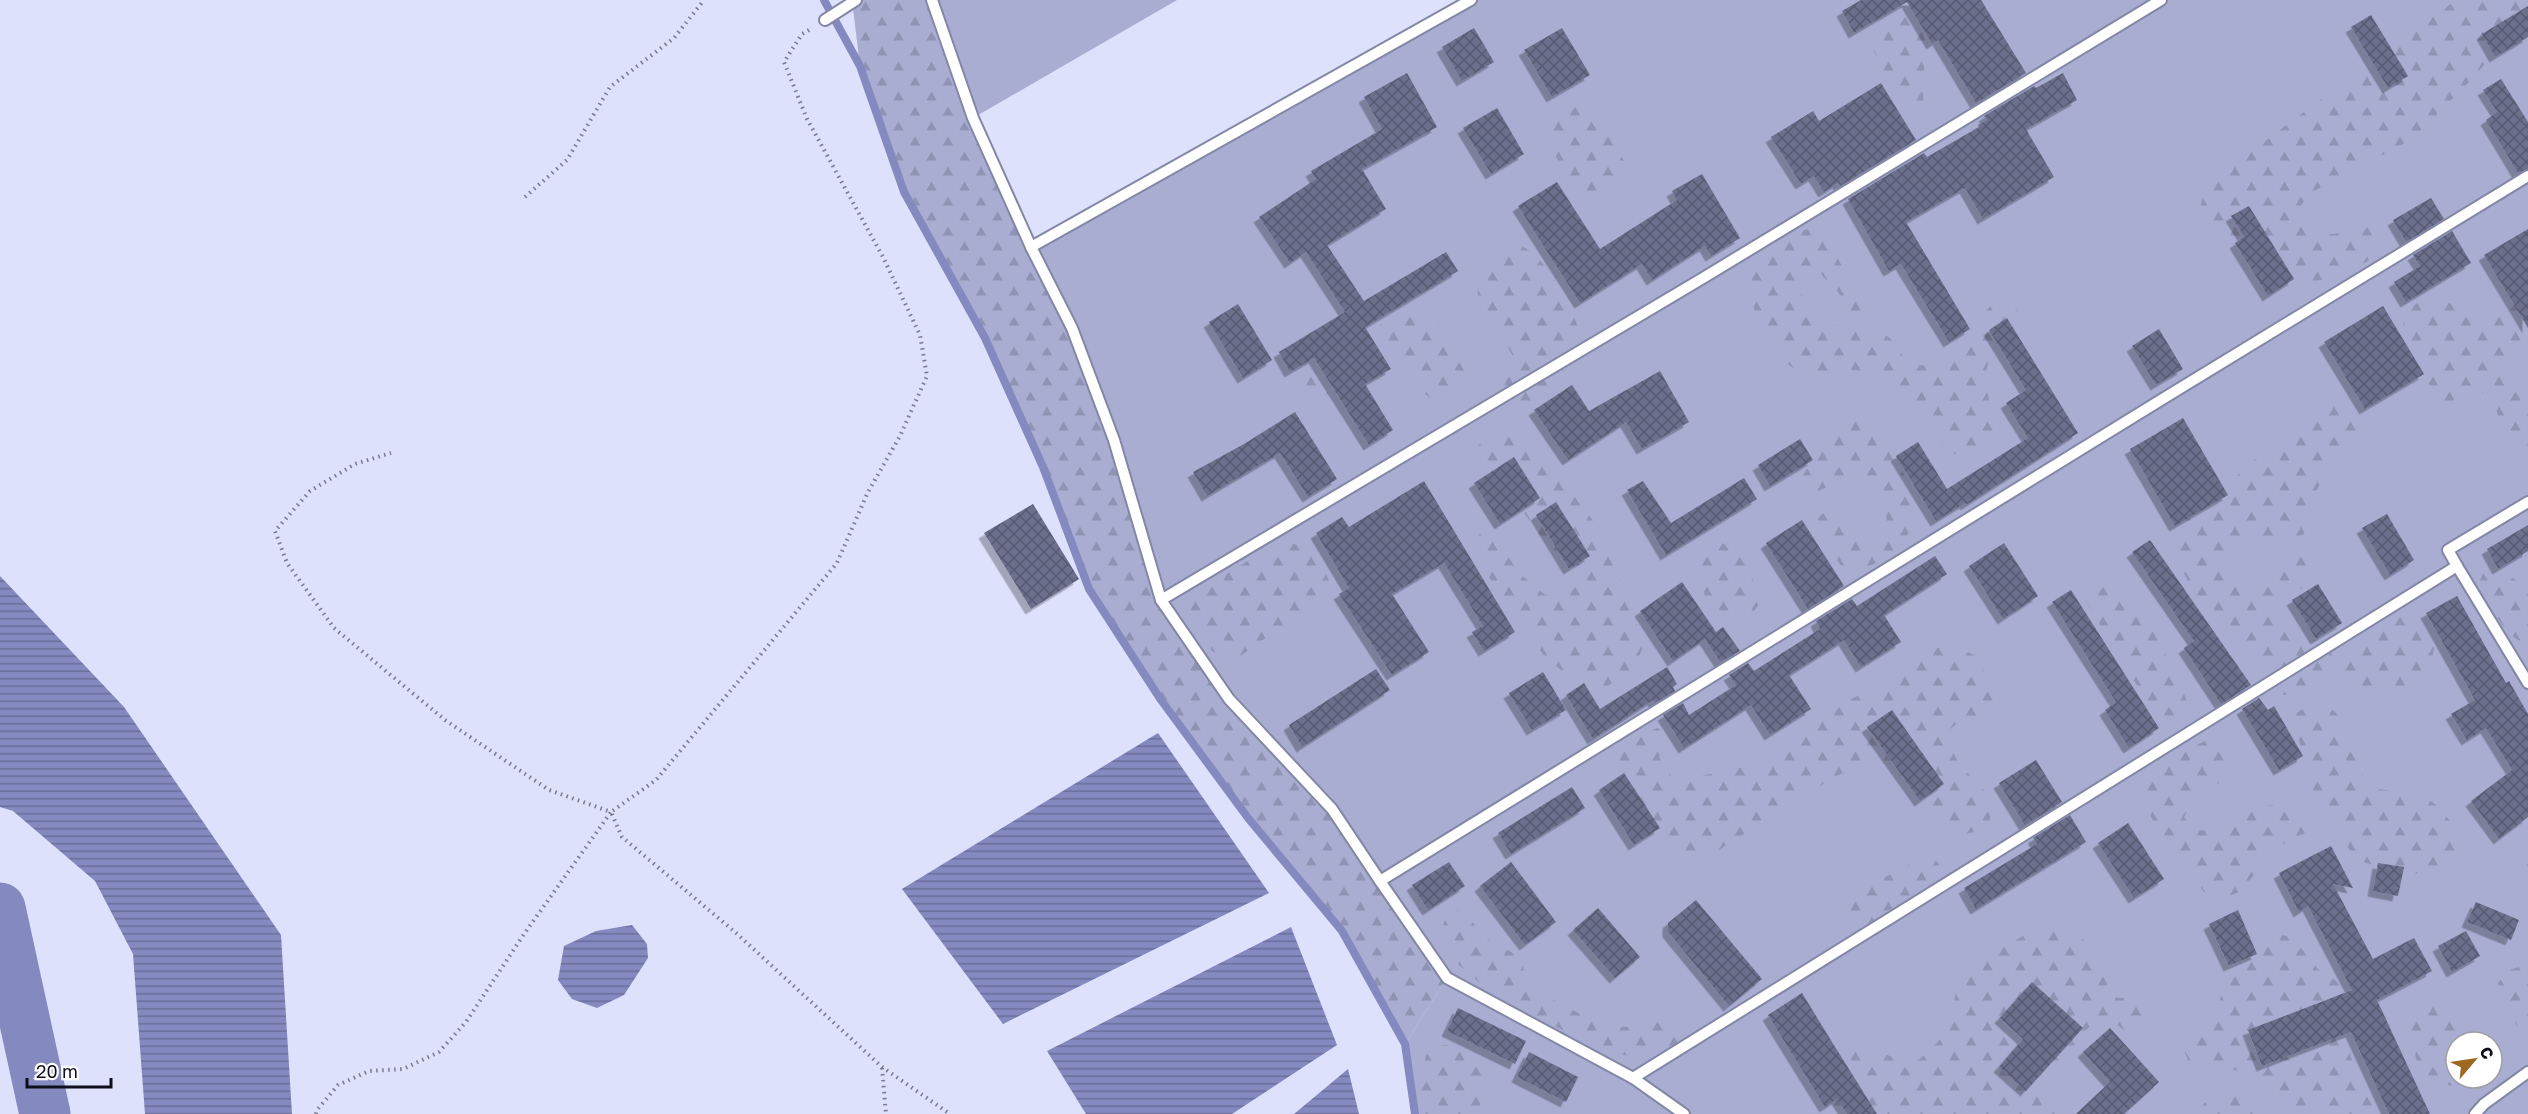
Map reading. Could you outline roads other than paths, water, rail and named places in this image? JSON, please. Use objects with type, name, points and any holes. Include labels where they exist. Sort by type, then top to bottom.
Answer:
[{"type":"lane","points":[[825,20],[856,0]]},
{"type":"lane","points":[[932,0],[973,118],[1031,247],[1072,328],[1114,440],[1161,600],[1229,699],[1332,809],[1447,978],[1633,1078],[1684,1114]]},
{"type":"lane","points":[[1031,247],[1471,0]]},
{"type":"lane","points":[[1161,600],[1703,278],[2161,0]]},
{"type":"lane","points":[[1380,881],[2528,176]]},
{"type":"lane","points":[[2528,502],[2448,550],[2528,683]]},
{"type":"lane","points":[[1633,1078],[2457,566]]},
{"type":"lane","points":[[2475,1114],[2484,1104],[2528,1072]]},
{"type":"waterway","points":[[824,0],[860,66],[904,192],[985,338],[1043,467],[1089,589],[1161,700],[1248,818],[1342,931],[1405,1044],[1415,1114]]},
{"type":"waterway","points":[[0,908],[45,1114]]}]
